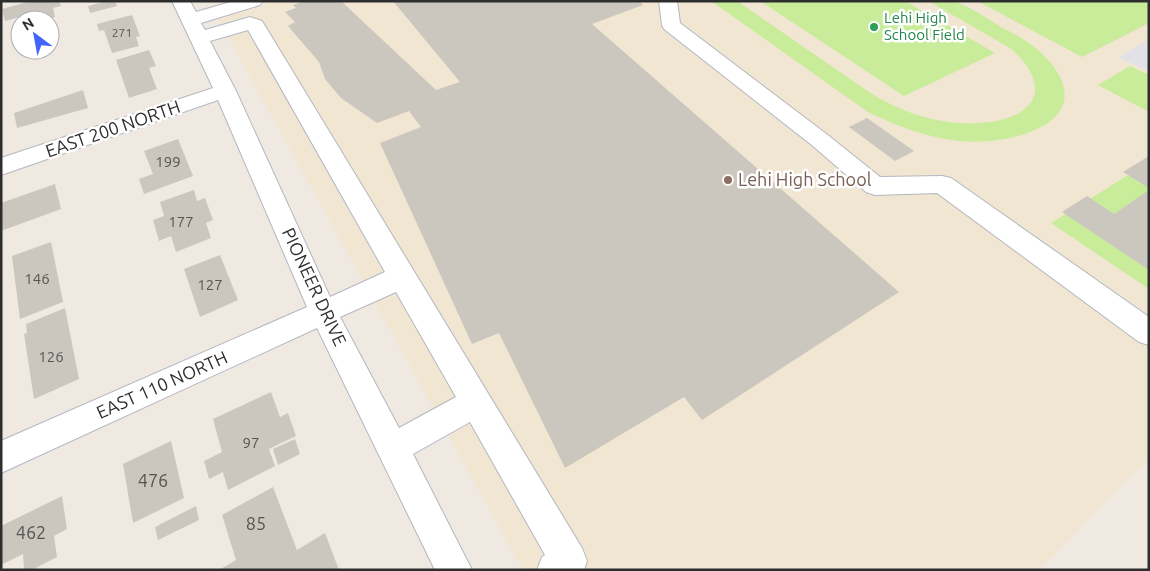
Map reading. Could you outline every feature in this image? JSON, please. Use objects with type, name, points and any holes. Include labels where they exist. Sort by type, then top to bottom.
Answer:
[{"type":"street","points":[[190,20],[254,1]]},
{"type":"street","points":[[668,1],[671,25],[876,186],[942,184],[1149,333]]},
{"type":"street","points":[[190,20],[250,23],[255,25],[476,403],[562,565]]},
{"type":"street","name":"PIONEER DRIVE","points":[[190,20],[225,90],[324,312],[452,569]]},
{"type":"street","name":"EAST 200 NORTH","points":[[1,167],[225,90]]},
{"type":"street","name":"EAST 110 NORTH","points":[[1,457],[402,277]]},
{"type":"street","points":[[392,448],[476,403]]},
{"type":"shaded area","name":"Lehi High School","points":[[277,1],[1149,1],[1149,39],[1118,57],[1149,72],[1149,458],[1039,570],[523,570],[218,19]]},
{"type":"shaded area","points":[[1149,39],[1149,72],[1118,57]]},
{"type":"green space","points":[[711,1],[737,1],[869,92],[890,104],[912,113],[947,122],[974,123],[997,121],[1019,113],[1028,106],[1033,98],[1034,80],[1030,71],[1010,48],[928,1],[955,2],[1034,47],[1050,62],[1061,80],[1065,96],[1061,109],[1052,120],[1023,135],[1006,139],[973,142],[927,135],[897,125],[868,112]]},
{"type":"green space","name":"Lehi High School Field","points":[[760,1],[905,1],[995,53],[904,96]]},
{"type":"green space","points":[[977,1],[1149,1],[1149,23],[1082,57]]},
{"type":"green space","points":[[1130,66],[1149,75],[1149,112],[1098,85]]},
{"type":"green space","points":[[1149,162],[1149,289],[1051,223]]},
{"type":"building","points":[[31,1],[59,1],[61,6],[53,8],[53,10],[10,10],[10,20],[5,21],[2,9]]},
{"type":"building","points":[[115,1],[117,6],[90,13],[88,6]]},
{"type":"building","points":[[304,1],[341,1],[436,90],[460,82],[393,1],[639,1],[643,5],[592,24],[899,292],[702,420],[684,397],[565,468],[499,333],[472,344],[380,143],[421,127],[409,111],[377,123],[341,98],[325,79],[319,62],[288,26],[295,22],[285,12],[296,8],[293,5]]},
{"type":"building","points":[[132,15],[140,36],[136,37],[139,46],[112,53],[104,30],[99,31],[97,24]]},
{"type":"building","points":[[149,50],[156,66],[149,68],[157,89],[129,98],[116,60]]},
{"type":"building","points":[[83,90],[88,108],[17,128],[14,113]]},
{"type":"building","points":[[867,118],[914,151],[895,161],[849,127]]},
{"type":"building","points":[[178,139],[193,176],[144,194],[139,179],[153,174],[144,151]]},
{"type":"building","points":[[1149,156],[1149,188],[1123,172]]},
{"type":"building","points":[[55,184],[61,209],[1,231],[1,203]]},
{"type":"building","points":[[194,190],[197,201],[205,198],[213,220],[206,223],[211,238],[176,252],[171,236],[159,241],[153,220],[164,216],[160,202]]},
{"type":"building","points":[[1149,190],[1149,270],[1062,212],[1087,196],[1114,214]]},
{"type":"building","points":[[51,242],[63,302],[20,319],[12,256]]},
{"type":"building","points":[[220,255],[238,300],[200,317],[184,269]]},
{"type":"building","points":[[65,308],[79,379],[34,399],[24,334],[27,333],[26,324]]},
{"type":"building","points":[[271,392],[280,417],[288,413],[296,436],[269,449],[275,466],[228,490],[223,472],[209,479],[204,461],[222,452],[213,419]]},
{"type":"building","points":[[295,439],[300,454],[278,465],[273,449]]},
{"type":"building","points":[[171,441],[184,498],[133,523],[123,464]]},
{"type":"building","points":[[273,487],[297,550],[325,533],[339,570],[219,570],[236,560],[222,515]]},
{"type":"building","points":[[62,496],[67,529],[54,536],[57,557],[32,570],[24,570],[23,554],[1,565],[1,526]]},
{"type":"building","points":[[196,506],[199,520],[158,540],[155,527]]},
{"type":"place","name":"Lehi High School Field","points":[[874,27]]},
{"type":"place","name":"Lehi High School","points":[[728,180]]}]
